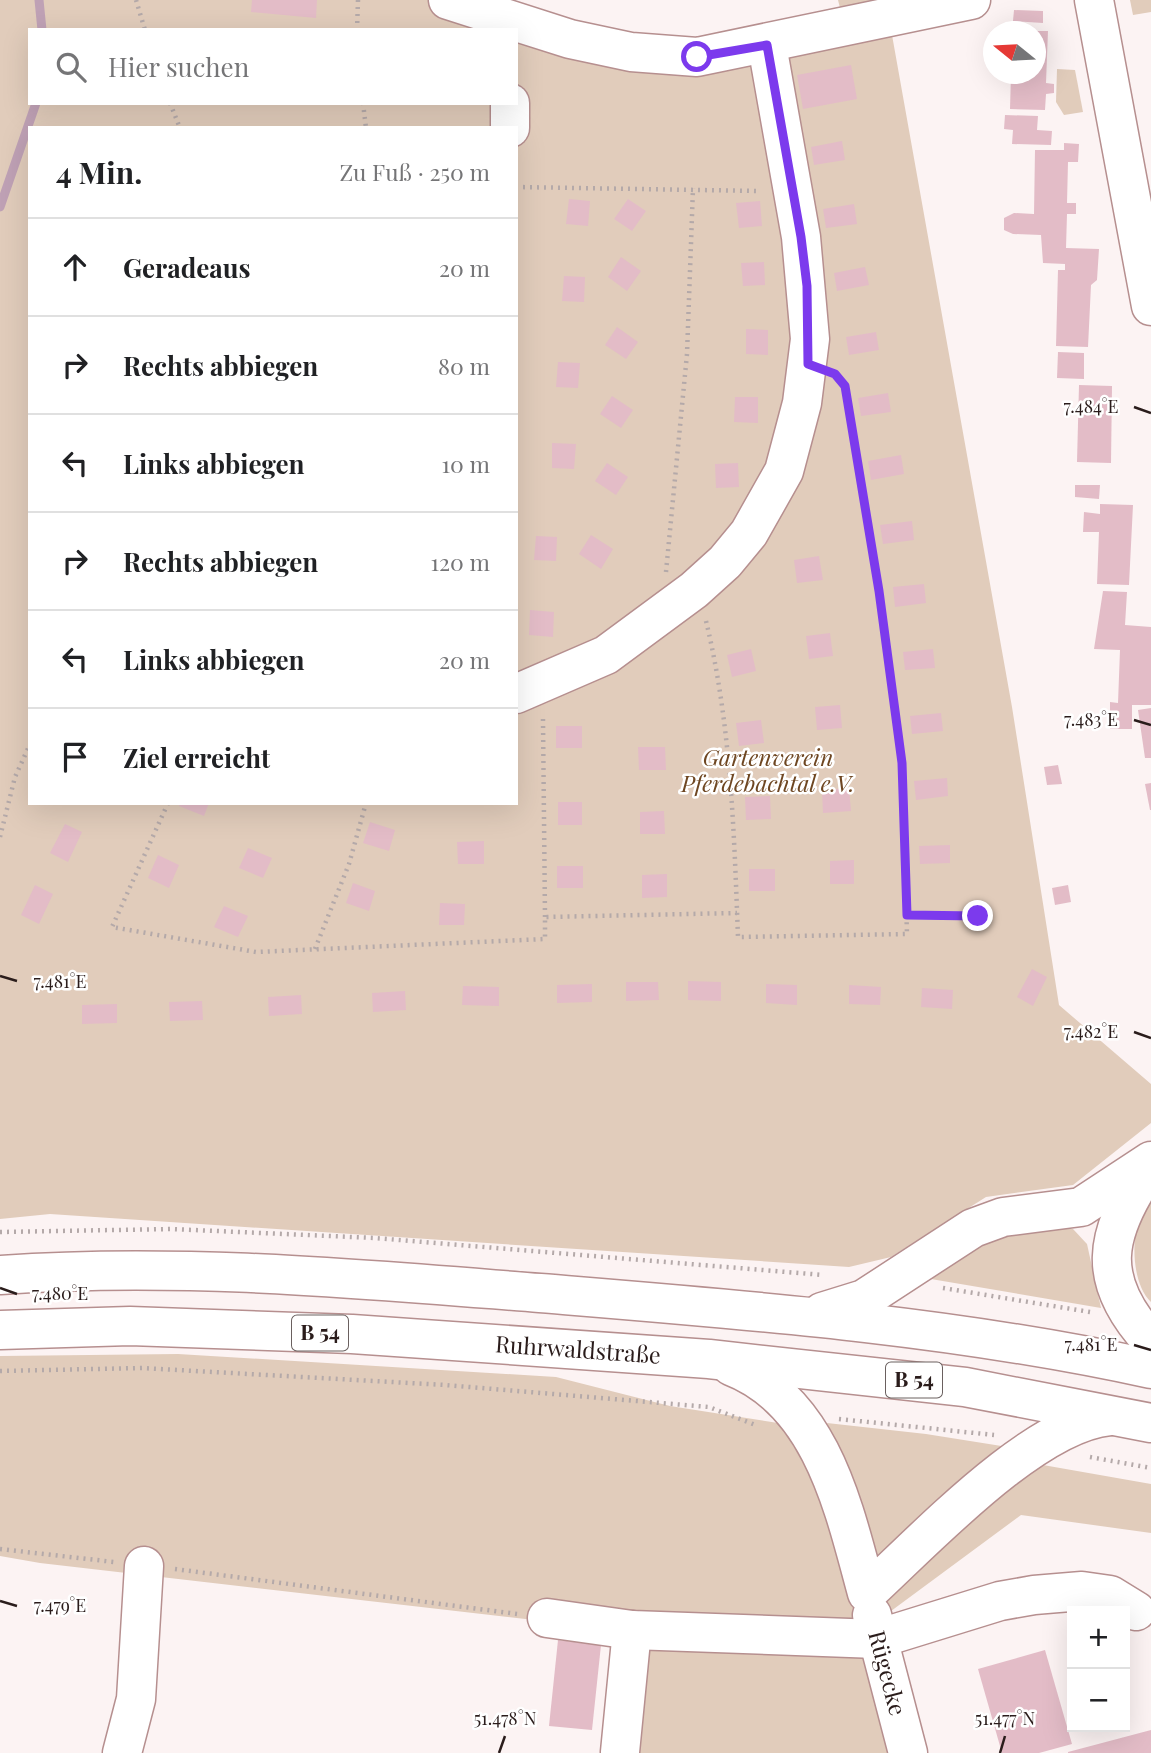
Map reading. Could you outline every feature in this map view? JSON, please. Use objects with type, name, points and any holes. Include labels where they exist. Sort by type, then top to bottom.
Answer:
[{"type":"main road","points":[[449,0],[512,28]]},
{"type":"main road","points":[[518,30],[631,52],[697,57],[767,45],[971,0]]},
{"type":"main road","points":[[1094,0],[1151,306]]},
{"type":"main road","points":[[530,689],[606,655],[694,590],[725,562],[749,533],[784,471],[795,438],[808,364],[807,286],[767,45]]},
{"type":"main road","points":[[510,105],[510,126]]},
{"type":"main road","points":[[794,1314],[827,1312],[863,1299],[973,1228],[1003,1217],[1080,1208],[1151,1163]]},
{"type":"main road","points":[[1151,1163],[1129,1198],[1116,1229],[1110,1266],[1133,1321],[1151,1340]]},
{"type":"main road","name":"B 54","points":[[0,1275],[149,1271],[364,1280],[794,1314],[970,1336],[1151,1368]]},
{"type":"main road","name":"Ruhrwaldstraße","points":[[0,1331],[130,1326],[352,1334],[709,1359],[965,1387],[1134,1419]]},
{"type":"main road","name":"Rügecke","points":[[709,1359],[755,1376],[791,1428],[827,1464],[867,1593],[908,1753]]},
{"type":"main road","points":[[867,1593],[1033,1446],[1084,1420],[1134,1419]]},
{"type":"main road","points":[[122,1753],[136,1699],[144,1566]]},
{"type":"main road","points":[[547,1618],[632,1630],[877,1639],[1000,1601],[1034,1595],[1082,1591],[1110,1595],[1136,1611]]},
{"type":"main road","points":[[620,1752],[632,1630]]},
{"type":"path","points":[[136,0],[144,28]]},
{"type":"path","points":[[357,28],[358,0]]},
{"type":"path","points":[[171,105],[179,126]]},
{"type":"path","points":[[363,105],[366,126]]},
{"type":"path","points":[[518,187],[693,188],[793,192]]},
{"type":"path","points":[[693,188],[687,354],[664,570],[699,594],[719,675],[734,835],[738,937],[907,934],[902,763],[879,591],[845,386],[835,374],[808,364]]},
{"type":"path","points":[[167,805],[111,927],[256,952],[545,939],[530,689]]},
{"type":"path","points":[[0,836],[15,777],[28,748]]},
{"type":"path","points":[[315,949],[349,864],[365,805]]},
{"type":"path","points":[[545,918],[737,913]]},
{"type":"path","points":[[907,915],[978,916]]},
{"type":"path","points":[[0,1232],[171,1229],[375,1238],[829,1276]]},
{"type":"path","points":[[942,1288],[1092,1312]]},
{"type":"path","points":[[0,1371],[142,1368],[535,1392],[709,1407],[791,1428],[818,1418],[867,1420],[994,1435],[1033,1446]]},
{"type":"path","points":[[1080,1457],[1102,1458],[1151,1468]]},
{"type":"path","points":[[0,1549],[547,1618]]},
{"type":"green space","name":"Gartenverein Pferdebachtal e.V.","points":[[0,0],[507,0],[504,10],[688,47],[842,16],[838,0],[914,0],[887,7],[1012,707],[1059,1005],[1151,1084],[1151,1123],[1073,1185],[986,1197],[891,1257],[849,1267],[50,1214],[0,1219]]},
{"type":"green space","points":[[1130,0],[1151,0],[1151,12],[1133,15]]},
{"type":"green space","points":[[1057,69],[1075,70],[1083,112],[1064,115],[1056,102]]},
{"type":"green space","points":[[1151,1202],[1151,1302],[1138,1279],[1134,1250],[1137,1228]]},
{"type":"green space","points":[[1035,1227],[1073,1229],[1087,1244],[1101,1308],[925,1278],[992,1231]]},
{"type":"green space","points":[[178,1354],[556,1377],[670,1406],[829,1431],[827,1423],[926,1434],[1014,1448],[1003,1458],[1151,1484],[1151,1533],[1021,1515],[887,1614],[925,1753],[629,1753],[638,1632],[40,1563],[0,1556],[0,1356]]},
{"type":"building","points":[[252,0],[317,0],[316,18],[251,12]]},
{"type":"building","points":[[1014,10],[1043,11],[1043,21],[1013,21]]},
{"type":"building","points":[[1046,31],[1048,31],[1046,83]]},
{"type":"building","points":[[851,65],[857,99],[803,109],[797,75]]},
{"type":"building","points":[[1011,84],[1054,84],[1054,93],[1046,94],[1045,110],[1010,109]]},
{"type":"building","points":[[1005,115],[1038,116],[1037,130],[1052,131],[1051,145],[1012,144],[1013,130],[1004,129]]},
{"type":"building","points":[[842,141],[845,160],[814,165],[811,147]]},
{"type":"building","points":[[1064,143],[1079,144],[1078,162],[1068,162],[1067,203],[1076,203],[1076,214],[1067,214],[1066,248],[1099,249],[1097,280],[1091,285],[1088,347],[1056,346],[1058,270],[1065,270],[1065,264],[1043,263],[1041,235],[1013,234],[1004,230],[1004,218],[1014,213],[1034,214],[1035,150],[1064,150]]},
{"type":"building","points":[[569,199],[590,201],[588,226],[566,224]]},
{"type":"building","points":[[628,199],[646,211],[632,231],[614,219]]},
{"type":"building","points":[[760,201],[762,226],[739,228],[736,203]]},
{"type":"building","points":[[854,204],[857,224],[826,228],[823,209]]},
{"type":"building","points":[[621,257],[641,271],[627,291],[608,277]]},
{"type":"building","points":[[764,262],[765,285],[743,286],[741,263]]},
{"type":"building","points":[[865,267],[869,285],[837,291],[834,273]]},
{"type":"building","points":[[564,276],[585,277],[584,302],[562,301]]},
{"type":"building","points":[[617,327],[638,342],[626,359],[605,345]]},
{"type":"building","points":[[746,329],[768,330],[768,355],[746,354]]},
{"type":"building","points":[[876,332],[879,350],[849,355],[846,337]]},
{"type":"building","points":[[1058,352],[1084,353],[1084,379],[1057,378]]},
{"type":"building","points":[[558,362],[580,363],[578,388],[556,387]]},
{"type":"building","points":[[1079,385],[1112,386],[1111,463],[1077,462]]},
{"type":"building","points":[[888,393],[891,412],[861,416],[858,398]]},
{"type":"building","points":[[612,396],[633,410],[621,428],[600,414]]},
{"type":"building","points":[[735,397],[758,397],[758,423],[734,422]]},
{"type":"building","points":[[552,443],[576,444],[574,469],[552,468]]},
{"type":"building","points":[[901,455],[904,474],[871,480],[868,461]]},
{"type":"building","points":[[607,463],[628,477],[616,495],[595,481]]},
{"type":"building","points":[[738,463],[739,487],[716,488],[715,464]]},
{"type":"building","points":[[1075,485],[1100,485],[1099,499],[1075,497]]},
{"type":"building","points":[[1100,504],[1133,505],[1129,585],[1097,584],[1099,532],[1083,532],[1084,512],[1100,514]]},
{"type":"building","points":[[912,521],[914,540],[883,544],[880,525]]},
{"type":"building","points":[[591,535],[613,549],[601,569],[579,554]]},
{"type":"building","points":[[536,536],[557,537],[556,561],[534,560]]},
{"type":"building","points":[[819,556],[823,580],[797,583],[794,560]]},
{"type":"building","points":[[924,584],[926,603],[895,607],[893,587]]},
{"type":"building","points":[[1103,591],[1127,592],[1125,625],[1151,627],[1151,705],[1132,705],[1132,729],[1110,729],[1110,702],[1118,703],[1120,650],[1094,649]]},
{"type":"building","points":[[530,610],[554,612],[553,637],[529,635]]},
{"type":"building","points":[[830,633],[833,656],[809,659],[806,636]]},
{"type":"building","points":[[751,649],[756,671],[732,677],[727,655]]},
{"type":"building","points":[[933,649],[935,668],[905,670],[903,652]]},
{"type":"building","points":[[840,705],[842,728],[817,730],[815,707]]},
{"type":"building","points":[[1151,708],[1151,758],[1145,758],[1138,710]]},
{"type":"building","points":[[941,713],[943,731],[912,734],[910,716]]},
{"type":"building","points":[[761,720],[764,743],[739,746],[736,723]]},
{"type":"building","points":[[556,726],[582,726],[582,748],[556,748]]},
{"type":"building","points":[[638,747],[665,747],[666,770],[639,770]]},
{"type":"building","points":[[1058,765],[1062,784],[1047,785],[1044,767]]},
{"type":"building","points":[[947,778],[948,796],[916,800],[914,781]]},
{"type":"building","points":[[1151,783],[1151,810],[1150,810],[1145,784]]},
{"type":"building","points":[[849,788],[851,811],[823,813],[822,790]]},
{"type":"building","points":[[770,796],[771,819],[746,820],[745,797]]},
{"type":"building","points":[[558,802],[582,802],[582,825],[558,825]]},
{"type":"building","points":[[179,805],[208,805],[204,816]]},
{"type":"building","points":[[664,811],[665,834],[640,834],[640,812]]},
{"type":"building","points":[[370,822],[395,830],[389,851],[363,843]]},
{"type":"building","points":[[65,824],[82,832],[68,862],[50,853]]},
{"type":"building","points":[[484,841],[484,864],[458,864],[457,842]]},
{"type":"building","points":[[950,845],[950,863],[920,864],[919,846]]},
{"type":"building","points":[[248,848],[272,858],[263,878],[239,868]]},
{"type":"building","points":[[158,855],[179,865],[169,888],[148,878]]},
{"type":"building","points":[[854,860],[854,884],[830,884],[830,861]]},
{"type":"building","points":[[557,866],[583,866],[583,888],[557,888]]},
{"type":"building","points":[[749,869],[775,869],[775,891],[749,891]]},
{"type":"building","points":[[667,874],[667,897],[642,898],[642,875]]},
{"type":"building","points":[[353,883],[375,891],[369,911],[346,903]]},
{"type":"building","points":[[35,885],[53,894],[39,924],[21,915]]},
{"type":"building","points":[[1068,885],[1071,902],[1055,905],[1052,888]]},
{"type":"building","points":[[440,903],[465,904],[464,925],[439,925]]},
{"type":"building","points":[[224,906],[248,916],[238,937],[214,927]]},
{"type":"building","points":[[1032,969],[1047,977],[1033,1006],[1017,997]]},
{"type":"building","points":[[688,981],[721,982],[721,1001],[688,1000]]},
{"type":"building","points":[[626,982],[658,982],[659,1000],[626,1001]]},
{"type":"building","points":[[592,984],[592,1002],[557,1003],[557,985]]},
{"type":"building","points":[[766,984],[797,985],[797,1005],[766,1003]]},
{"type":"building","points":[[849,985],[881,987],[880,1005],[849,1004]]},
{"type":"building","points":[[463,986],[499,987],[499,1006],[462,1005]]},
{"type":"building","points":[[922,988],[953,990],[952,1009],[921,1007]]},
{"type":"building","points":[[405,991],[406,1010],[373,1012],[372,993]]},
{"type":"building","points":[[301,995],[302,1014],[269,1016],[268,997]]},
{"type":"building","points":[[202,1001],[203,1020],[170,1021],[169,1002]]},
{"type":"building","points":[[117,1004],[117,1023],[82,1024],[82,1005]]},
{"type":"building","points":[[558,1640],[601,1645],[592,1730],[549,1726]]},
{"type":"building","points":[[1045,1650],[1072,1744],[1039,1753],[1002,1753],[978,1669]]},
{"type":"building","points":[[1151,1730],[1151,1753],[1068,1753],[1068,1752]]},
{"type":"waterway","points":[[39,0],[42,28]]},
{"type":"waterway","points":[[28,126],[35,105]]},
{"type":"waterway","points":[[0,207],[28,126]]},
{"type":"route","points":[[697,57],[767,45],[801,237],[810,339],[808,364],[835,374],[845,386],[869,530],[902,763],[907,915],[978,916]]}]
